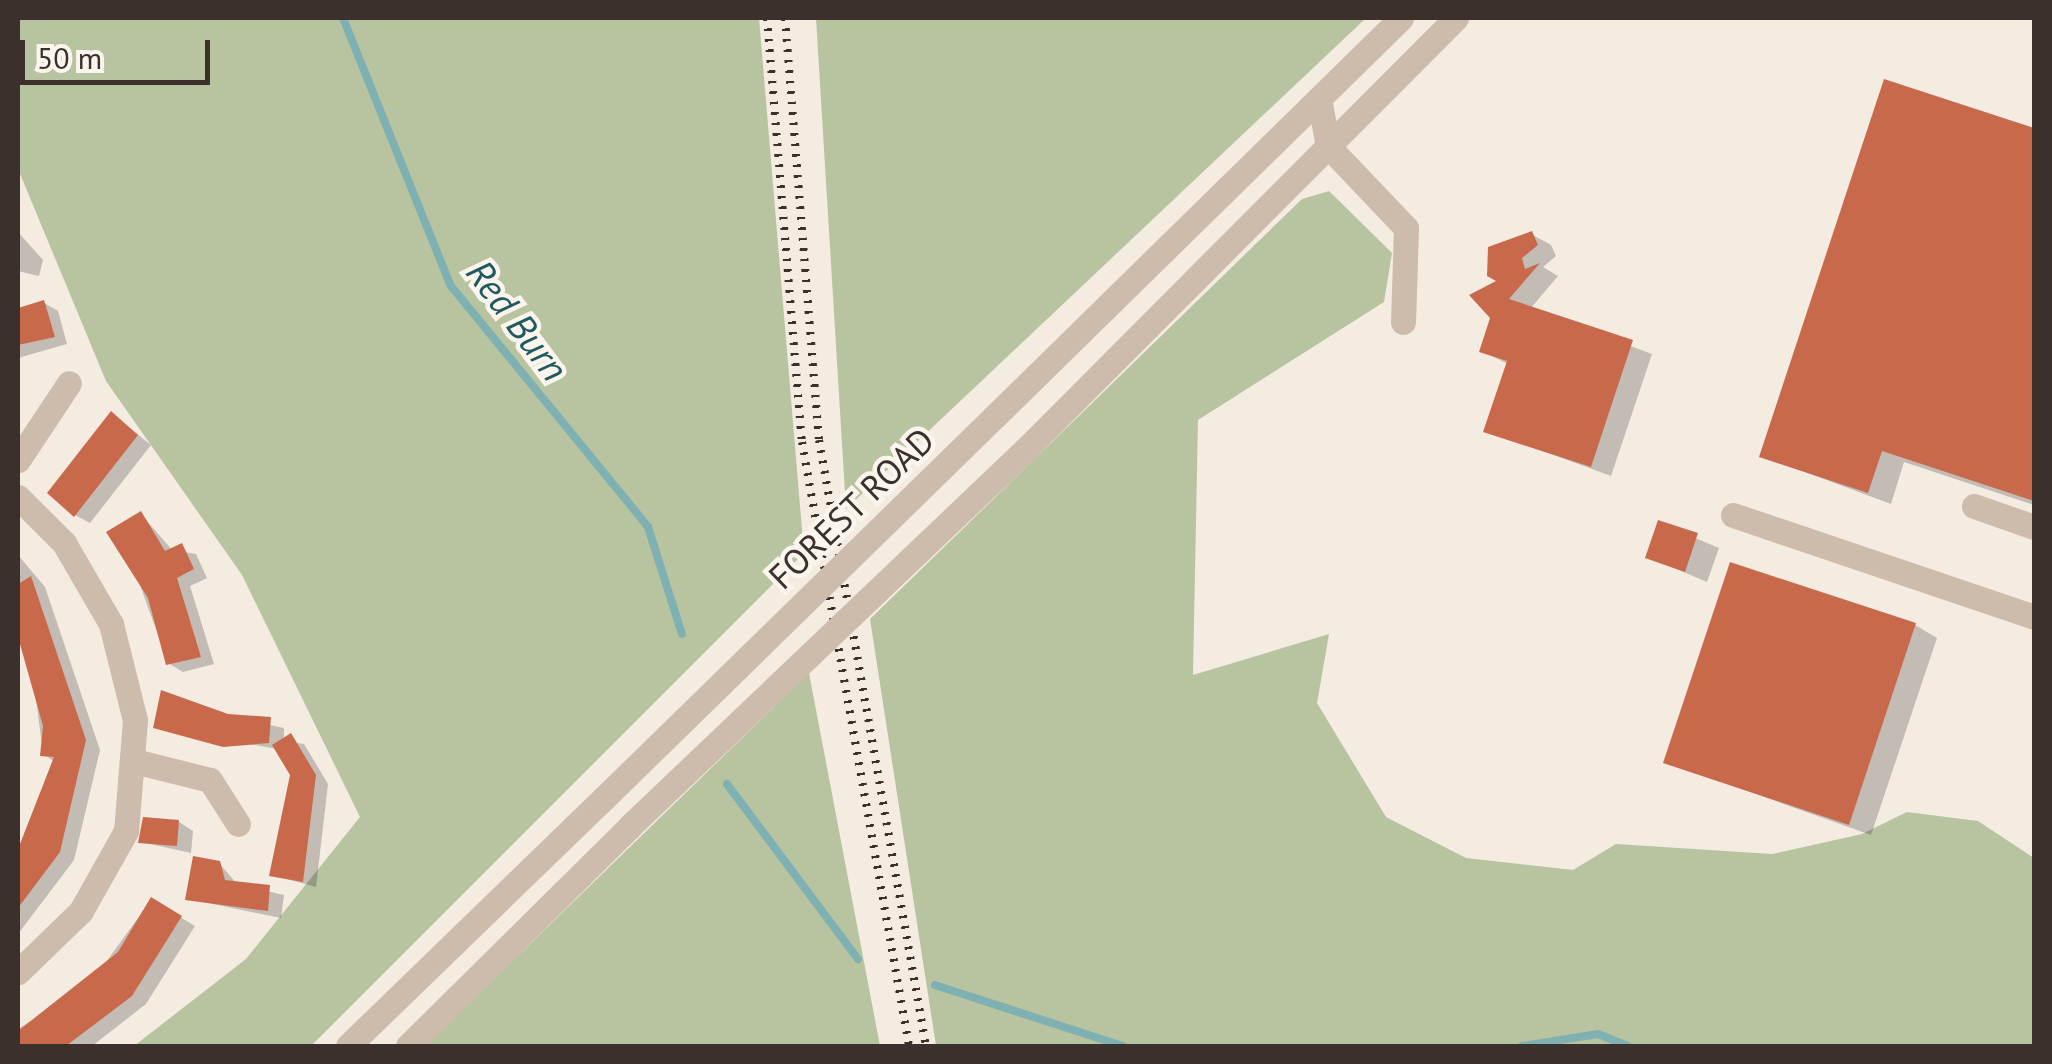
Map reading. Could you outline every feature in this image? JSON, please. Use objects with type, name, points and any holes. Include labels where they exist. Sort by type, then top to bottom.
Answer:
[{"type":"street","name":"FOREST ROAD","points":[[348,1046],[1402,18]]},
{"type":"street","points":[[408,1046],[630,826],[1026,449],[1456,18]]},
{"type":"street","points":[[1320,98],[1328,146],[1406,228],[1403,322]]},
{"type":"street","points":[[18,460],[69,384]]},
{"type":"street","points":[[18,497],[64,544],[111,624],[135,720],[126,831],[81,911],[18,972]]},
{"type":"street","points":[[1974,506],[2034,527]]},
{"type":"street","points":[[1732,515],[2034,617]]},
{"type":"street","points":[[134,761],[210,780],[238,824]]},
{"type":"green space","points":[[18,18],[759,18],[804,553],[311,1046],[134,1046],[246,959],[360,817],[242,575],[106,381],[18,169]]},
{"type":"green space","points":[[816,18],[1366,18],[846,509]]},
{"type":"green space","points":[[1329,191],[1392,253],[1384,302],[1198,420],[1193,675],[1329,634],[1317,703],[1386,817],[1466,858],[1573,870],[1616,844],[1772,854],[1862,834],[1907,812],[1978,821],[2034,858],[2034,1046],[936,1046],[870,619],[1302,199]]},
{"type":"green space","points":[[809,673],[880,1046],[424,1046],[427,1044]]},
{"type":"building","points":[[1884,79],[2034,128],[2034,501],[1882,451],[1868,493],[1759,457]]},
{"type":"building","points":[[1532,231],[1538,245],[1522,258],[1525,269],[1540,263],[1509,299],[1633,340],[1591,467],[1483,432],[1507,361],[1479,352],[1490,318],[1469,295],[1496,281],[1487,276],[1488,247]]},
{"type":"building","points":[[44,300],[55,337],[18,345],[18,308]]},
{"type":"building","points":[[111,411],[138,435],[74,517],[47,493]]},
{"type":"building","points":[[141,511],[165,551],[182,543],[194,569],[177,578],[201,657],[166,665],[148,598],[106,532]]},
{"type":"building","points":[[1658,520],[1698,533],[1685,572],[1645,558]]},
{"type":"building","points":[[1730,562],[1916,623],[1849,825],[1663,763]]},
{"type":"building","points":[[31,576],[86,740],[60,852],[18,908],[18,849],[54,757],[40,756],[43,726],[18,637],[18,584]]},
{"type":"building","points":[[161,690],[228,714],[271,717],[269,743],[223,747],[153,728]]},
{"type":"building","points":[[291,733],[316,775],[303,882],[269,876],[290,775],[272,745]]},
{"type":"building","points":[[143,817],[179,820],[177,846],[138,843]]},
{"type":"building","points":[[193,856],[220,861],[225,880],[270,885],[268,911],[185,900]]},
{"type":"building","points":[[151,897],[182,916],[132,996],[66,1046],[18,1046],[18,1031],[118,952]]},
{"type":"waterway","name":"Red Burn","points":[[343,18],[451,286],[648,527],[682,634]]},
{"type":"waterway","name":"Red Burn","points":[[727,784],[858,959]]},
{"type":"waterway","name":"Red Burn","points":[[935,985],[1123,1046]]},
{"type":"waterway","name":"Red Burn","points":[[1522,1046],[1598,1034],[1628,1046]]},
{"type":"railway","points":[[767,18],[802,442],[909,1046]]},
{"type":"railway","points":[[785,18],[819,440],[926,1046]]}]
